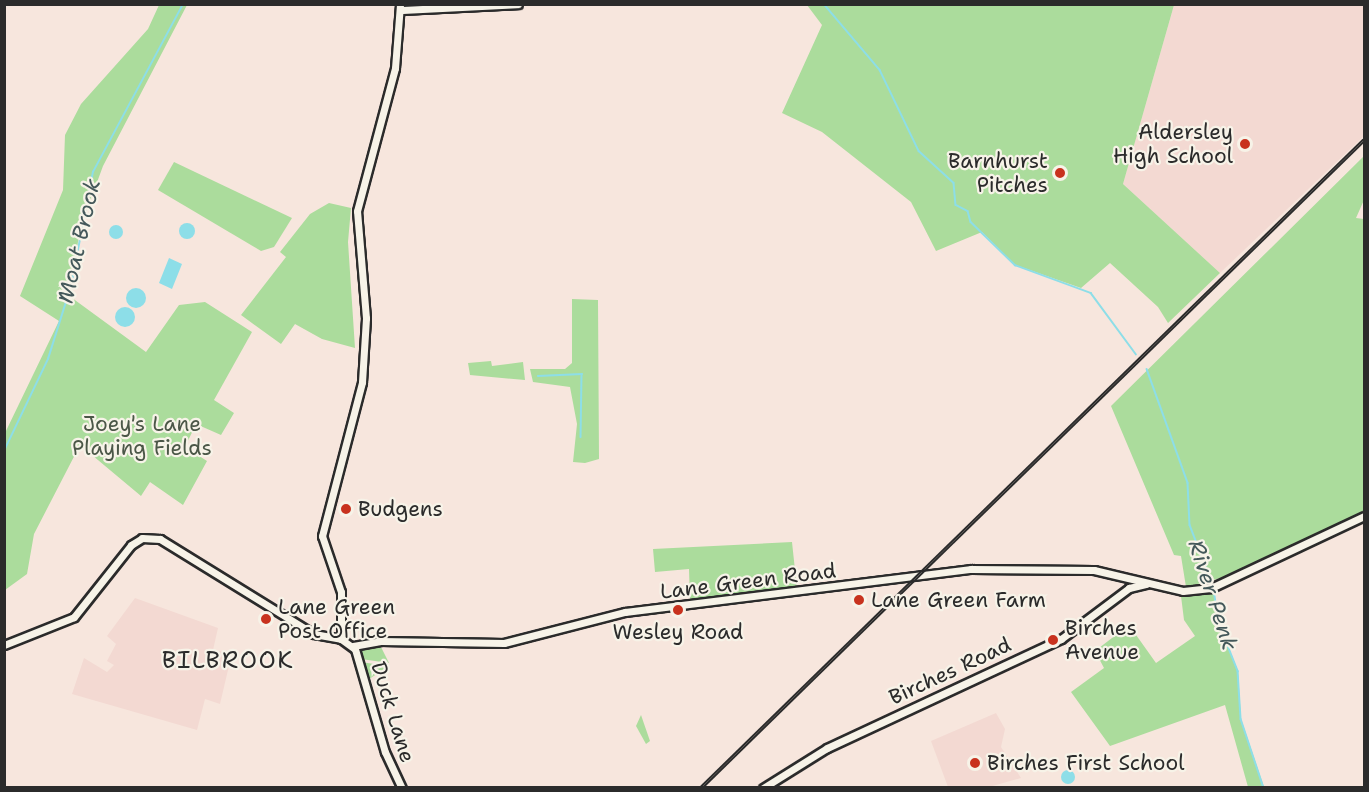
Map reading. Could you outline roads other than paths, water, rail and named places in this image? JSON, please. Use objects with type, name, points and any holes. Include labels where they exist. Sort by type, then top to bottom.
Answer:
[{"type":"street","points":[[341,639],[341,592],[322,536],[362,382],[366,318],[357,211],[394,68],[401,7],[518,4]]},
{"type":"street","name":"Lane Green Road","points":[[352,646],[381,640],[504,643],[625,612],[939,572],[1094,570],[1183,591],[1235,581],[1365,516]]},
{"type":"street","points":[[4,645],[80,613],[125,552],[151,537],[314,634],[341,639],[352,646]]},
{"type":"street","name":"Birches Road","points":[[763,788],[827,748],[1061,639],[1129,588],[1149,584]]},
{"type":"street","name":"Duck Lane","points":[[352,646],[385,752],[402,788]]},
{"type":"water","points":[[187,223],[193,225],[195,231],[193,237],[187,239],[181,237],[179,231],[181,225]]},
{"type":"water","points":[[116,225],[121,227],[123,232],[121,237],[116,239],[111,237],[109,232],[111,227]]},
{"type":"water","points":[[169,258],[182,264],[172,289],[159,283]]},
{"type":"water","points":[[136,288],[143,291],[146,298],[143,305],[136,308],[129,305],[126,298],[129,291]]},
{"type":"water","points":[[125,307],[132,310],[135,317],[132,324],[125,327],[118,324],[115,317],[118,310]]},
{"type":"water","points":[[1065,770],[1071,770],[1075,777],[1071,784],[1065,784],[1061,780],[1061,774]]},
{"type":"waterway","name":"Moat Brook","points":[[4,451],[48,359],[71,286],[93,172],[183,4]]},
{"type":"waterway","name":"River Penk","points":[[824,4],[880,70],[919,151],[954,183],[956,205],[968,211],[971,222],[1015,265],[1091,293],[1136,354]]},
{"type":"waterway","name":"River Penk","points":[[1147,369],[1188,483],[1190,525],[1213,585]]},
{"type":"waterway","points":[[538,376],[582,374],[581,437]]},
{"type":"waterway","name":"River Penk","points":[[1214,590],[1219,623],[1238,671],[1241,719],[1264,788]]},
{"type":"railway","points":[[701,788],[1364,140]]},
{"type":"place","name":"Aldersley High School","points":[[1245,144]]},
{"type":"place","name":"Barnhurst Pitches","points":[[1060,173]]},
{"type":"place","name":"Budgens","points":[[346,509]]},
{"type":"place","name":"Lane Green Farm","points":[[859,600]]},
{"type":"place","name":"Wesley Road","points":[[678,610]]},
{"type":"place","name":"Lane Green Post Office","points":[[266,619]]},
{"type":"place","name":"Birches Avenue","points":[[1053,640]]},
{"type":"place","name":"Birches First School","points":[[975,763]]},
{"type":"district","name":"BILBROOK","points":[[228,661]]},
{"type":"park label","name":"Joey's Lane Playing Fields","points":[[142,436]]}]
